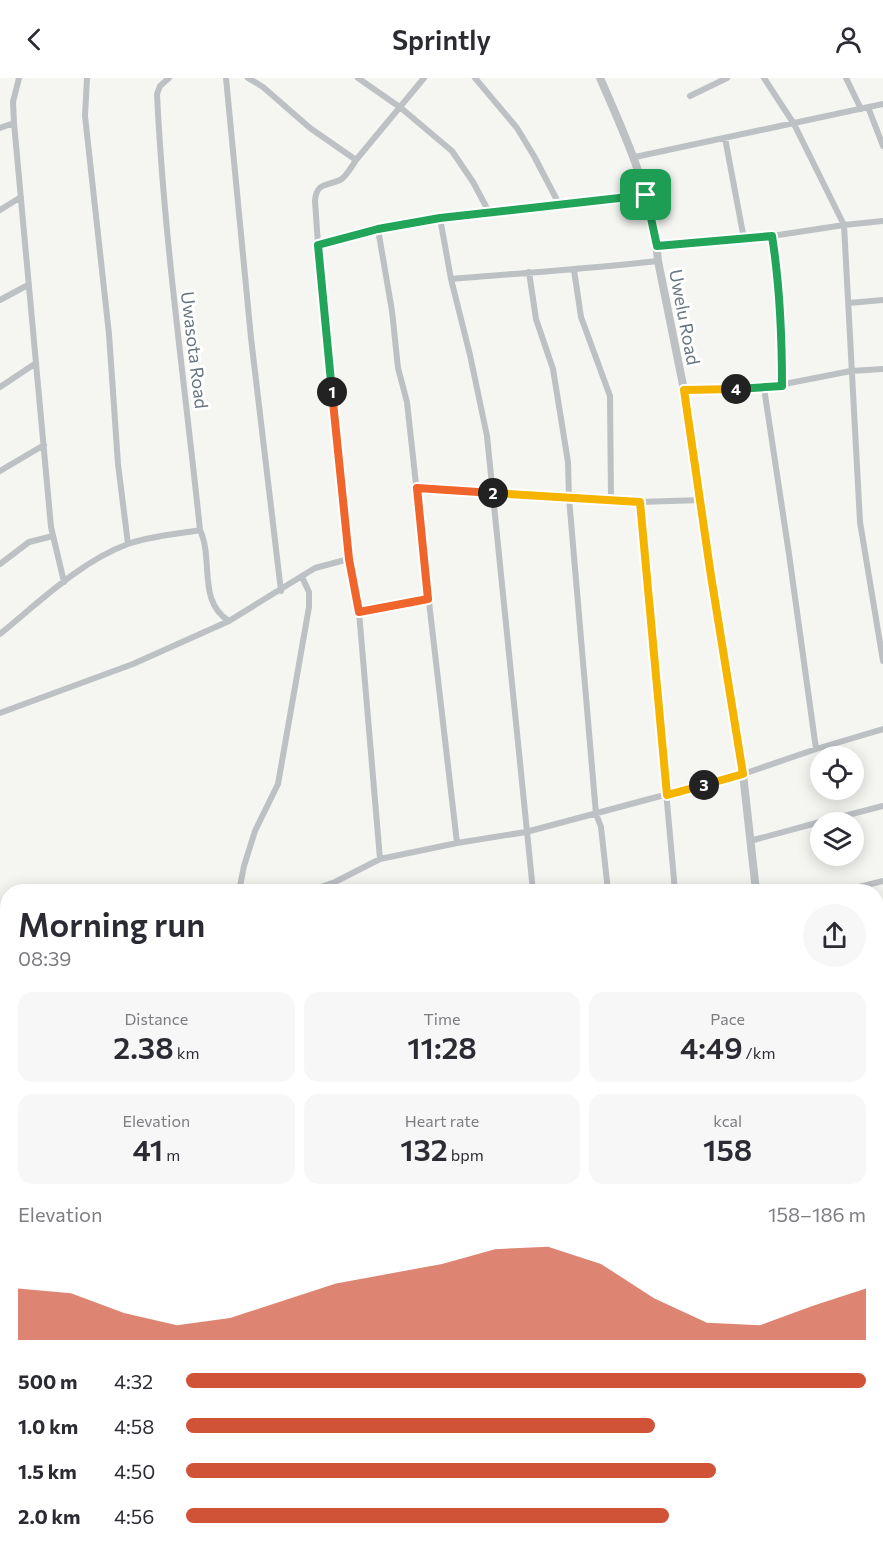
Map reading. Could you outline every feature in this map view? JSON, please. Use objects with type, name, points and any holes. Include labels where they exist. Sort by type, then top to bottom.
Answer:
[{"type":"street","points":[[19,78],[13,102],[28,285],[53,536],[64,582]]},
{"type":"street","points":[[87,78],[85,116],[109,334],[118,464],[128,544]]},
{"type":"street","name":"Uwasota Road","points":[[169,78],[160,86],[157,94],[171,287],[200,530],[205,540],[207,581],[211,600],[220,615],[229,621]]},
{"type":"street","points":[[226,78],[251,338],[281,591]]},
{"type":"street","points":[[248,78],[263,87],[310,128],[356,160]]},
{"type":"street","points":[[358,78],[401,108],[452,151],[473,182],[489,212]]},
{"type":"street","points":[[380,859],[359,612],[349,559],[315,196],[325,184],[342,180],[424,78]]},
{"type":"street","points":[[475,78],[518,128],[559,204]]},
{"type":"street","name":"Uwelu Road","points":[[600,78],[635,157],[657,246],[684,390],[701,500],[743,774],[755,884]]},
{"type":"street","points":[[690,96],[727,78]]},
{"type":"street","points":[[764,78],[794,124],[844,225],[860,522],[883,661]]},
{"type":"street","points":[[846,78],[865,108],[883,146]]},
{"type":"street","points":[[635,157],[883,104]]},
{"type":"street","points":[[0,128],[14,123]]},
{"type":"street","points":[[726,138],[744,239]]},
{"type":"street","points":[[318,245],[378,229],[440,218],[646,195]]},
{"type":"street","points":[[0,210],[21,197]]},
{"type":"street","points":[[440,218],[451,279],[487,436],[532,884]]},
{"type":"street","points":[[657,246],[772,236],[883,221]]},
{"type":"street","points":[[378,229],[392,311],[398,368],[407,402],[457,843]]},
{"type":"street","points":[[772,236],[782,330],[782,386]]},
{"type":"street","points":[[451,279],[658,261]]},
{"type":"street","points":[[574,270],[581,317],[610,396],[611,500]]},
{"type":"street","points":[[529,272],[536,319],[553,369],[568,462],[568,498],[596,814],[601,827],[607,884]]},
{"type":"street","points":[[0,300],[28,285]]},
{"type":"street","points":[[849,303],[883,300]]},
{"type":"street","points":[[0,387],[36,363]]},
{"type":"street","points":[[684,390],[764,388],[851,371],[883,369]]},
{"type":"street","points":[[764,388],[816,746]]},
{"type":"street","points":[[0,471],[44,445]]},
{"type":"street","points":[[417,488],[640,502],[701,500]]},
{"type":"street","points":[[640,502],[674,884]]},
{"type":"street","points":[[0,634],[64,582],[99,558],[128,544],[200,530]]},
{"type":"street","points":[[0,564],[29,542],[53,536]]},
{"type":"street","points":[[0,713],[134,664],[229,621],[315,568],[349,559]]},
{"type":"street","points":[[240,884],[255,831],[278,784],[309,607],[309,592],[302,577]]},
{"type":"street","points":[[359,612],[428,599]]},
{"type":"street","points":[[826,746],[883,729]]},
{"type":"street","points":[[329,884],[380,859],[526,832],[743,774],[810,751]]},
{"type":"street","points":[[860,812],[883,806]]},
{"type":"street","points":[[750,841],[810,825]]},
{"type":"route","points":[[646,195],[657,246],[772,236],[782,330],[782,386],[684,390],[743,774],[667,795],[640,502],[417,488],[428,599],[359,612],[349,559],[318,245],[378,229],[440,218],[646,195]]}]
